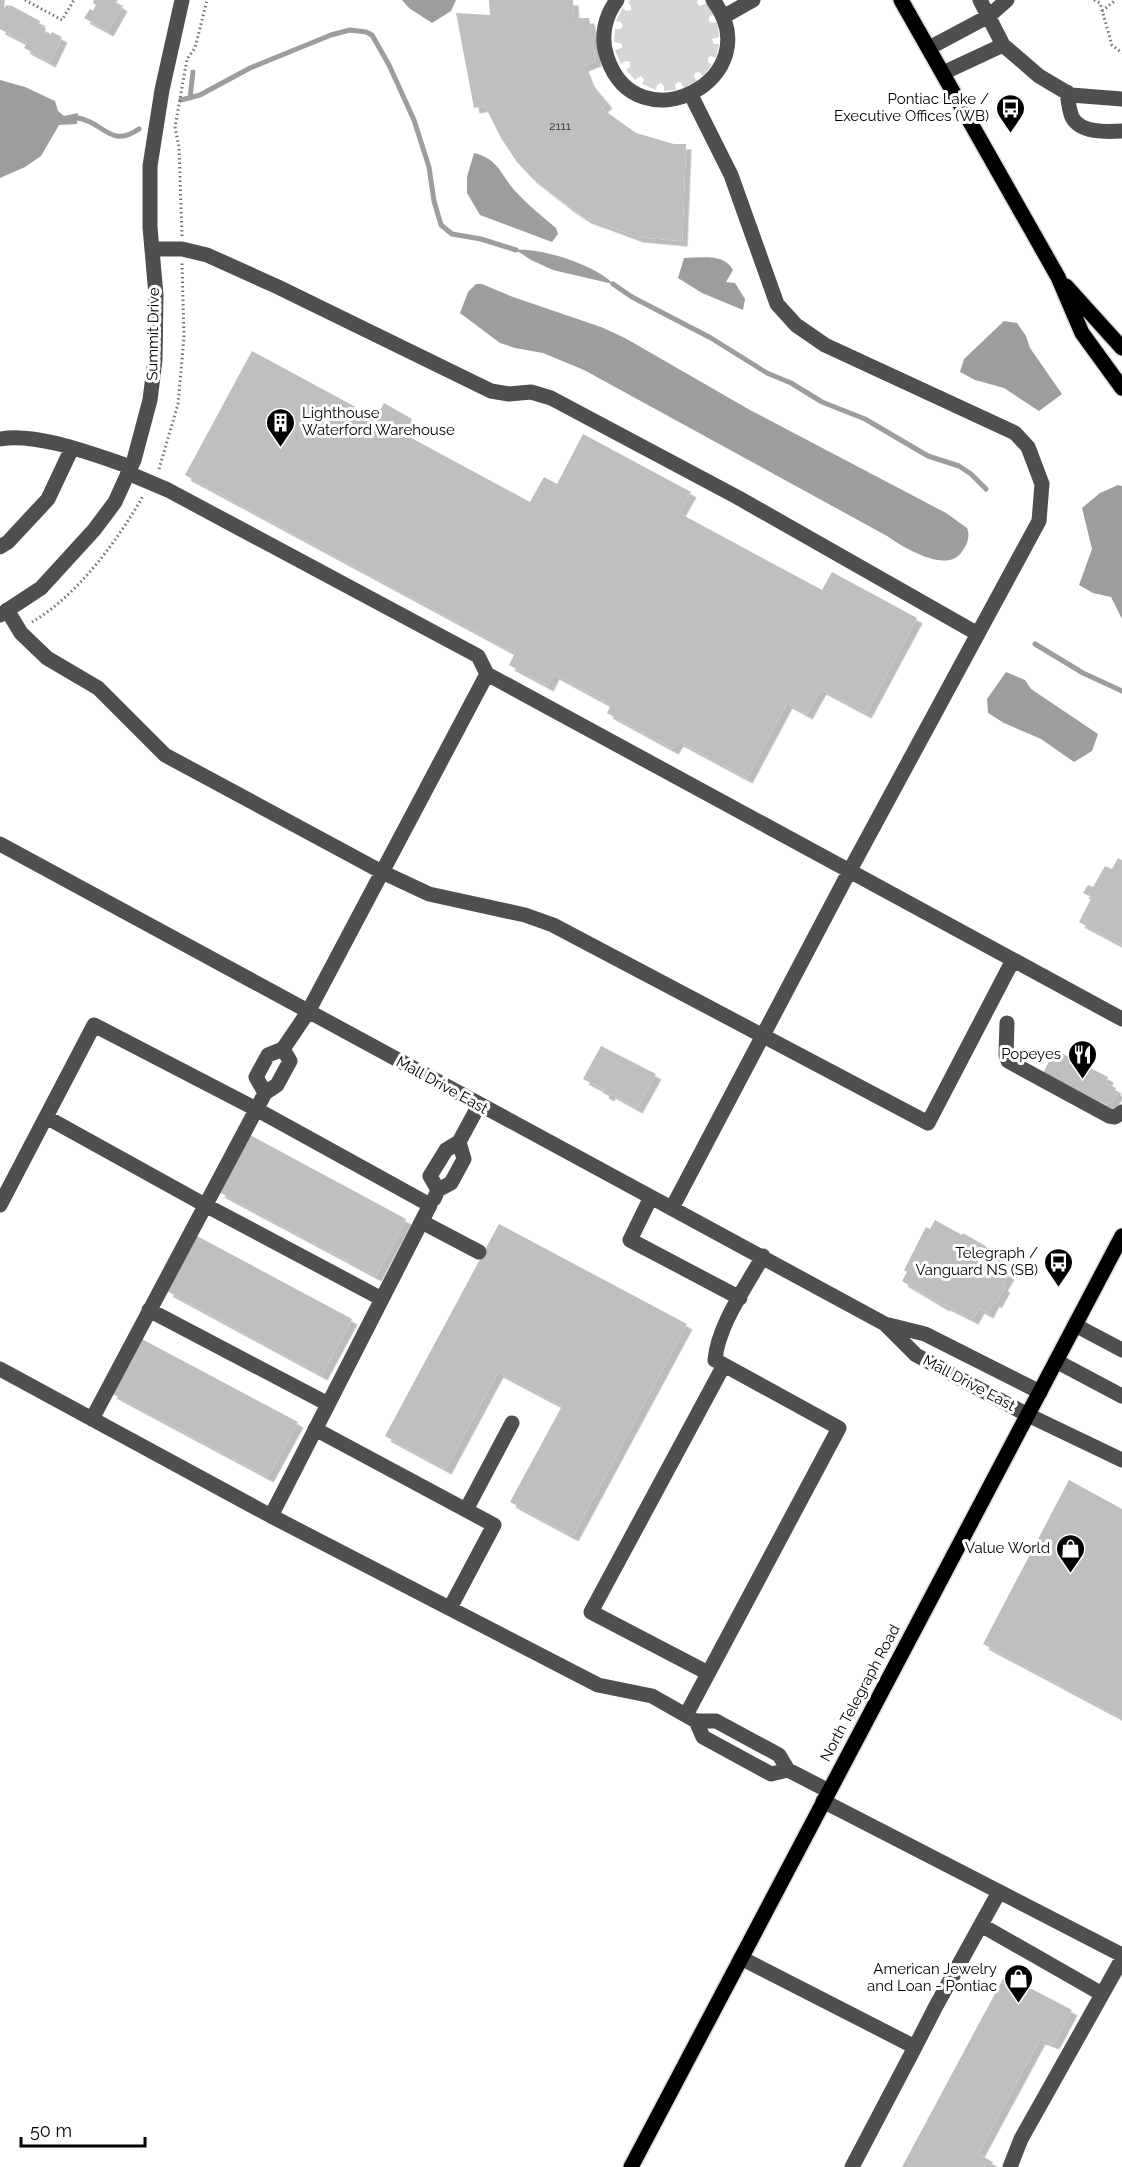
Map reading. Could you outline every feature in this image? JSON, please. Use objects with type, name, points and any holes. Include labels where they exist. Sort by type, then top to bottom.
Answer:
[{"type":"main road","points":[[902,0],[1058,277],[1082,333],[1122,388]]},
{"type":"main road","points":[[1058,277],[1122,348]]},
{"type":"main road","name":"North Telegraph Road","points":[[631,2167],[1122,1236]]},
{"type":"street","name":"Summit Drive","points":[[4,613],[41,588],[68,561],[115,502],[129,470],[150,400],[155,360],[156,295],[152,249],[150,166],[162,90],[182,0]]},
{"type":"street","points":[[617,0],[608,17],[604,41],[609,64],[615,75],[628,88],[644,97],[668,101],[691,95],[713,78],[723,62],[727,35],[723,17],[713,0]]},
{"type":"street","points":[[723,17],[753,0]]},
{"type":"street","points":[[980,0],[1003,45],[1039,76],[1071,95],[1122,99]]},
{"type":"street","points":[[929,48],[989,15],[1007,0]]},
{"type":"street","points":[[943,73],[1003,45]]},
{"type":"street","points":[[1067,92],[1071,115],[1082,127],[1105,132],[1122,131]]},
{"type":"street","points":[[672,1208],[849,872],[1039,520],[1042,484],[1028,447],[1015,433],[825,345],[796,325],[777,304],[731,175],[691,95]]},
{"type":"street","points":[[152,249],[182,249],[207,255],[279,287],[491,391],[509,394],[531,392],[551,398],[737,497],[978,634]]},
{"type":"street","points":[[0,439],[11,437],[72,448],[129,470],[168,490],[477,656],[487,674],[1122,1018]]},
{"type":"street","points":[[0,547],[8,542],[48,498],[72,448]]},
{"type":"street","points":[[4,613],[47,658],[98,688],[165,755],[382,872],[429,894],[525,915],[553,925],[928,1123],[1013,960]]},
{"type":"street","points":[[265,1093],[256,1077],[267,1055],[283,1049],[308,1011],[487,674]]},
{"type":"street","name":"Mall Drive East","points":[[0,844],[885,1324],[925,1334],[1040,1392]]},
{"type":"street","points":[[1006,1023],[1008,1061],[1109,1116],[1115,1117],[1122,1112]]},
{"type":"street","points":[[0,1205],[94,1025],[430,1204]]},
{"type":"street","points":[[92,1419],[255,1109],[265,1093],[277,1085],[290,1061],[283,1049]]},
{"type":"street","points":[[438,1190],[430,1176],[446,1150],[459,1142],[479,1105]]},
{"type":"street","points":[[46,1117],[382,1299]]},
{"type":"street","points":[[271,1516],[430,1204],[438,1190],[451,1183],[464,1159],[459,1142]]},
{"type":"street","points":[[651,1197],[630,1240],[740,1298]]},
{"type":"street","points":[[422,1222],[479,1252]]},
{"type":"street","points":[[691,1718],[708,1673],[839,1428],[715,1360],[716,1345],[763,1256]]},
{"type":"street","points":[[149,1310],[328,1404]]},
{"type":"street","name":"Mall Drive East","points":[[885,1324],[916,1355],[1028,1415],[1122,1460]]},
{"type":"street","points":[[1075,1325],[1122,1350]]},
{"type":"street","points":[[1056,1361],[1122,1396]]},
{"type":"street","points":[[708,1673],[591,1612],[724,1365]]},
{"type":"street","points":[[0,1369],[271,1516],[598,1684],[652,1696],[691,1718],[716,1721],[729,1727],[780,1755],[788,1770],[826,1796],[1122,1957],[1021,2139],[1010,2167]]},
{"type":"street","points":[[466,1510],[512,1423]]},
{"type":"street","points":[[315,1429],[494,1525],[450,1608]]},
{"type":"street","points":[[691,1718],[703,1737],[771,1774],[788,1770]]},
{"type":"street","points":[[852,2167],[999,1892]]},
{"type":"street","points":[[981,1925],[1102,1994]]},
{"type":"street","points":[[741,1958],[915,2047]]},
{"type":"path","points":[[25,0],[62,21],[74,0]]},
{"type":"path","points":[[1094,0],[1100,3],[1112,45],[1122,53]]},
{"type":"path","points":[[1102,11],[1116,0]]},
{"type":"shaded area","points":[[402,0],[456,0],[451,11],[432,23],[409,8]]},
{"type":"shaded area","points":[[630,0],[698,0],[697,3],[700,6],[707,3],[714,14],[709,17],[709,21],[717,22],[719,37],[712,39],[714,44],[719,44],[716,58],[710,56],[708,58],[708,62],[712,65],[703,76],[699,72],[695,73],[694,77],[697,81],[684,88],[678,82],[675,85],[676,90],[664,91],[661,83],[657,85],[656,90],[642,84],[644,80],[641,76],[635,80],[626,70],[630,67],[630,62],[626,61],[621,64],[615,50],[622,48],[622,44],[614,42],[615,29],[623,26],[621,22],[616,21],[622,8],[627,11],[631,10],[628,2]]},
{"type":"shaded area","points":[[0,80],[25,87],[55,101],[58,111],[64,116],[78,113],[77,124],[59,125],[41,156],[25,167],[0,178]]},
{"type":"shaded area","points":[[474,153],[495,164],[517,193],[556,228],[558,234],[552,242],[480,215],[467,193],[467,177]]},
{"type":"shaded area","points":[[516,250],[539,252],[568,259],[606,277],[613,284],[553,270]]},
{"type":"shaded area","points":[[684,258],[712,258],[729,265],[733,270],[726,282],[735,283],[745,299],[743,310],[702,293],[678,278]]},
{"type":"shaded area","points":[[476,284],[482,284],[601,327],[625,338],[750,410],[946,513],[967,528],[966,545],[956,557],[947,560],[937,560],[914,552],[584,370],[543,353],[500,343],[460,313],[468,292]]},
{"type":"shaded area","points":[[1004,321],[1017,323],[1026,336],[1030,348],[1062,394],[1039,411],[1004,388],[975,380],[960,372],[964,359]]},
{"type":"shaded area","points":[[1118,485],[1122,486],[1122,619],[1111,597],[1093,593],[1079,585],[1092,549],[1082,508],[1100,493]]},
{"type":"shaded area","points":[[1006,672],[1025,680],[1031,689],[1098,734],[1092,751],[1074,762],[1041,739],[1004,723],[988,713],[987,699]]},
{"type":"building","points":[[0,0],[5,0],[4,7],[8,9],[10,5],[40,21],[38,25],[46,29],[44,33],[50,36],[52,32],[62,37],[50,62],[24,48],[27,43],[0,29]]},
{"type":"building","points":[[94,0],[118,0],[116,2],[122,6],[108,31],[84,18],[90,9],[93,11],[96,5],[93,3]]},
{"type":"building","points":[[489,0],[573,0],[574,18],[589,18],[596,61],[583,66],[589,81],[607,103],[601,108],[636,133],[674,144],[686,144],[682,241],[638,237],[586,218],[532,178],[517,162],[501,138],[485,106],[474,108],[456,13],[490,15]]},
{"type":"building","points":[[252,351],[376,418],[384,403],[412,419],[404,434],[530,502],[544,477],[557,484],[583,434],[691,492],[679,513],[822,590],[832,572],[917,618],[866,713],[821,689],[807,714],[787,703],[747,778],[678,741],[673,749],[607,713],[611,705],[554,674],[548,686],[509,665],[515,653],[185,475]]},
{"type":"building","points":[[1118,858],[1122,860],[1122,945],[1079,922],[1092,897],[1083,893],[1088,885],[1093,887],[1105,866],[1112,869]]},
{"type":"building","points":[[601,1046],[656,1074],[637,1108],[610,1093],[609,1096],[603,1093],[604,1090],[583,1079]]},
{"type":"building","name":"Popeyes","points":[[1055,1050],[1108,1077],[1106,1083],[1116,1088],[1118,1092],[1111,1104],[1108,1102],[1107,1105],[1094,1098],[1093,1102],[1043,1073]]},
{"type":"building","points":[[250,1135],[406,1219],[376,1276],[219,1192]]},
{"type":"building","points":[[935,1220],[1006,1258],[1000,1269],[1009,1274],[1002,1286],[1005,1287],[988,1313],[979,1308],[973,1319],[944,1306],[902,1281],[907,1272],[904,1270],[926,1227],[930,1229]]},
{"type":"building","points":[[499,1224],[687,1324],[573,1536],[510,1502],[562,1406],[498,1372],[446,1469],[385,1436]]},
{"type":"building","points":[[197,1236],[352,1319],[322,1375],[167,1291]]},
{"type":"building","points":[[140,1338],[298,1422],[268,1477],[111,1393]]},
{"type":"building","name":"Value World","points":[[1069,1480],[1122,1509],[1122,1718],[983,1644]]},
{"type":"building","points":[[1005,1975],[1072,2010],[1054,2044],[1040,2039],[978,2154],[993,2162],[990,2167],[902,2167]]},
{"type":"waterway","points":[[181,100],[200,95],[250,68],[331,35],[350,30],[366,32],[372,35],[389,65],[414,120],[429,167],[434,201],[441,225],[452,234],[481,239],[516,250]]},
{"type":"waterway","points":[[190,98],[193,72]]},
{"type":"waterway","points":[[78,118],[87,120],[114,135],[121,136],[139,129]]},
{"type":"waterway","points":[[613,284],[632,297],[711,338],[767,373],[791,383],[822,402],[865,419],[928,456],[959,466],[986,489]]},
{"type":"waterway","points":[[1035,644],[1083,673],[1122,691]]},
{"type":"place","name":"Pontiac Lake / Executive Offices (WB)","points":[[1010,134]]},
{"type":"place","name":"Lighthouse Waterford Warehouse","points":[[281,448]]},
{"type":"place","name":"Popeyes","points":[[1082,1080]]},
{"type":"place","name":"Telegraph / Vanguard NS (SB)","points":[[1059,1288]]},
{"type":"place","name":"Value World","points":[[1071,1574]]},
{"type":"place","name":"American Jewelry and Loan - Pontiac","points":[[1018,2004]]}]
